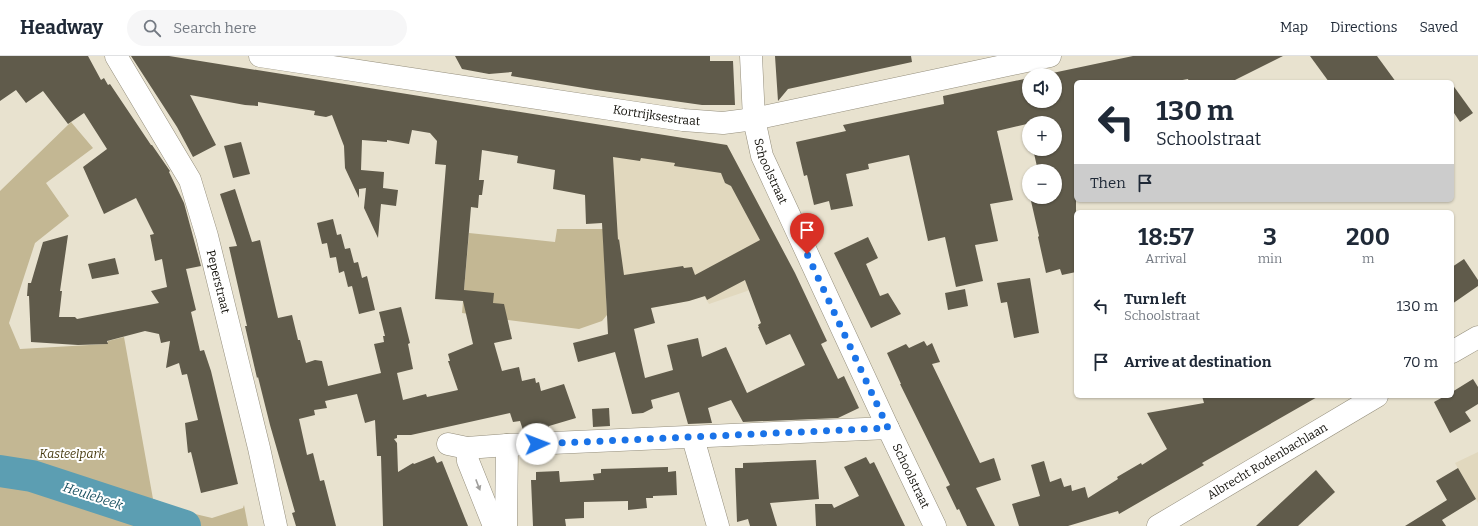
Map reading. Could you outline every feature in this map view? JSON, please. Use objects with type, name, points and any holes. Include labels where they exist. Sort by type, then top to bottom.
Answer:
[{"type":"street","name":"Peperstraat","points":[[116,56],[190,180],[207,236],[259,448],[276,526]]},
{"type":"street","name":"Kortrijksestraat","points":[[260,56],[683,120],[723,123],[754,119],[1050,56]]},
{"type":"street","name":"Schoolstraat","points":[[751,56],[754,119],[762,156],[935,526]]},
{"type":"street","points":[[1454,351],[1478,337]]},
{"type":"street","name":"Albrecht Rodenbachlaan","points":[[1158,526],[1374,398]]},
{"type":"street","points":[[494,526],[468,461],[458,446],[693,438],[888,428]]},
{"type":"street","points":[[693,438],[718,526]]},
{"type":"street","points":[[506,526],[507,445]]},
{"type":"shaded area","points":[[597,125],[727,145],[788,260],[768,284],[709,304],[704,296],[689,301],[607,315]]},
{"type":"shaded area","points":[[1478,452],[1478,503],[1455,463]]},
{"type":"green space","name":"Kasteelpark","points":[[71,122],[93,148],[46,183],[69,216],[35,243],[9,323],[20,349],[107,344],[108,341],[124,337],[153,499],[191,513],[212,518],[243,508],[244,505],[248,526],[0,526],[0,191]]},
{"type":"green space","points":[[557,229],[603,229],[607,315],[602,321],[579,329],[462,313],[469,233],[555,242]]},
{"type":"building","points":[[0,56],[88,56],[101,80],[104,78],[108,85],[110,84],[170,171],[169,172],[184,203],[201,266],[186,269],[196,310],[191,312],[200,351],[204,350],[211,371],[238,484],[201,493],[191,452],[188,453],[185,423],[198,420],[187,374],[182,375],[179,363],[166,368],[170,341],[161,343],[159,334],[145,331],[107,341],[108,344],[78,345],[31,342],[29,296],[27,296],[28,283],[31,283],[43,242],[68,235],[60,291],[62,291],[59,317],[75,317],[77,319],[159,303],[151,291],[167,287],[162,259],[155,261],[150,235],[154,234],[136,198],[104,214],[83,167],[107,149],[84,113],[68,124],[43,91],[26,103],[16,90],[0,101]]},
{"type":"building","points":[[131,56],[169,56],[727,145],[795,273],[827,341],[821,344],[838,379],[844,376],[859,408],[838,418],[743,422],[731,400],[708,408],[712,423],[688,424],[679,392],[651,400],[653,408],[643,413],[632,414],[615,352],[578,362],[573,343],[608,334],[602,223],[586,224],[585,195],[553,189],[555,170],[517,163],[518,156],[482,150],[479,180],[484,180],[482,195],[479,195],[478,208],[471,207],[464,290],[494,293],[493,303],[504,304],[512,339],[494,343],[502,371],[519,367],[522,381],[535,378],[536,383],[539,382],[541,391],[564,384],[576,418],[549,426],[549,429],[523,430],[520,421],[513,422],[510,413],[411,435],[397,435],[397,438],[394,439],[397,443],[398,472],[413,463],[414,464],[434,456],[437,463],[442,461],[468,526],[383,526],[381,456],[377,456],[375,420],[365,423],[357,394],[325,401],[327,408],[314,410],[315,415],[299,419],[307,455],[313,453],[320,481],[324,480],[336,526],[296,526],[292,513],[295,512],[258,377],[257,378],[245,326],[247,326],[229,247],[237,246],[220,194],[235,189],[252,242],[260,240],[278,318],[292,315],[298,340],[300,340],[306,363],[315,360],[322,361],[328,386],[381,373],[374,344],[384,342],[383,336],[385,336],[379,312],[401,307],[410,343],[408,344],[413,369],[397,373],[403,400],[426,394],[427,397],[458,390],[448,361],[450,361],[448,354],[473,344],[463,301],[435,299],[446,165],[435,164],[437,141],[430,133],[412,130],[409,144],[387,140],[387,142],[362,140],[361,170],[384,172],[383,188],[398,190],[396,206],[381,204],[378,238],[364,208],[366,188],[359,189],[359,198],[345,168],[344,146],[332,115],[326,117],[314,115],[315,111],[258,102],[258,106],[245,105],[190,95],[216,145],[193,157],[177,127]],"holes":[[[613,157],[640,161],[641,158],[675,163],[674,166],[721,173],[725,183],[731,186],[760,240],[695,275],[692,267],[684,268],[683,266],[624,275],[619,239],[618,240]],[[745,280],[761,323],[758,327],[766,345],[790,334],[805,365],[747,393],[726,347],[702,357],[698,338],[667,345],[673,370],[645,378],[634,329],[655,323],[651,308],[689,301],[705,296],[707,300]]]},
{"type":"building","points":[[455,56],[710,56],[710,61],[733,61],[735,105],[702,105],[596,90],[511,76],[512,72],[489,74],[462,69]]},
{"type":"building","points":[[775,56],[911,56],[912,62],[788,89],[778,101]]},
{"type":"building","points":[[1133,56],[1283,56],[1235,80],[1074,80],[1074,202],[1076,202],[1076,210],[1074,210],[1074,272],[1062,275],[1060,269],[1046,273],[1032,204],[1062,204],[1062,164],[1036,164],[1035,156],[1062,156],[1062,116],[1022,116],[1022,125],[997,131],[1013,200],[990,204],[998,241],[975,245],[983,281],[956,287],[945,237],[928,241],[909,155],[868,164],[869,169],[846,174],[853,206],[831,210],[829,201],[814,205],[807,175],[804,176],[796,142],[846,131],[843,125],[944,104],[943,96],[1022,79],[1022,108],[1062,108],[1062,71]]},
{"type":"building","points":[[1310,56],[1377,56],[1395,80],[1328,80]]},
{"type":"building","points":[[1454,87],[1473,113],[1460,122],[1454,113]]},
{"type":"building","points":[[241,142],[250,174],[233,178],[224,146]]},
{"type":"building","points":[[333,219],[337,235],[341,234],[345,249],[350,248],[354,263],[358,262],[362,278],[367,276],[375,310],[359,314],[352,286],[348,287],[344,271],[339,273],[336,257],[330,258],[327,243],[322,244],[317,223]]},
{"type":"building","points":[[868,237],[878,258],[866,264],[880,296],[888,293],[901,314],[871,328],[834,253]]},
{"type":"building","points":[[115,258],[119,274],[92,279],[88,264]]},
{"type":"building","points":[[1464,259],[1478,280],[1478,286],[1454,303],[1454,266]]},
{"type":"building","points":[[1030,278],[1039,333],[1014,338],[1007,302],[1001,303],[997,283]]},
{"type":"building","points":[[965,289],[968,306],[948,310],[945,293]]},
{"type":"building","points":[[924,341],[927,346],[932,343],[940,362],[932,364],[980,463],[994,458],[1001,480],[976,488],[995,526],[967,526],[959,509],[957,510],[946,487],[950,485],[900,384],[887,353],[906,344],[909,348]]},
{"type":"building","points":[[1473,379],[1478,387],[1478,404],[1465,412],[1471,421],[1450,433],[1434,402],[1441,398],[1454,398],[1454,391]]},
{"type":"building","points":[[1203,398],[1316,398],[1202,463],[1204,465],[1119,514],[1118,511],[1068,526],[1019,526],[1012,504],[1040,496],[1031,465],[1044,461],[1050,482],[1061,478],[1064,487],[1071,485],[1072,491],[1085,487],[1088,498],[1118,479],[1117,477],[1141,463],[1142,465],[1167,449],[1147,413],[1204,403]]},
{"type":"building","points":[[609,408],[610,426],[593,427],[592,409]]},
{"type":"building","points":[[866,457],[870,464],[874,462],[905,526],[816,526],[815,504],[832,504],[834,508],[859,496],[844,467]]},
{"type":"building","points":[[816,460],[819,499],[770,503],[777,526],[750,526],[748,519],[737,522],[735,468],[743,468],[743,463]]},
{"type":"building","points":[[668,467],[668,472],[676,471],[677,495],[653,496],[653,498],[646,498],[647,508],[628,510],[628,501],[584,502],[584,518],[565,519],[566,526],[533,526],[531,480],[536,480],[536,472],[559,471],[560,482],[594,480],[593,474],[601,473],[601,469]]},
{"type":"building","points":[[1458,468],[1476,499],[1442,520],[1446,526],[1405,526],[1447,500],[1436,481]]},
{"type":"building","points":[[1316,470],[1335,492],[1298,526],[1256,526]]},
{"type":"waterway","name":"Heulebeek","points":[[0,471],[32,476],[185,526]]},
{"type":"route","points":[[537,444],[888,428],[807,254]]}]
